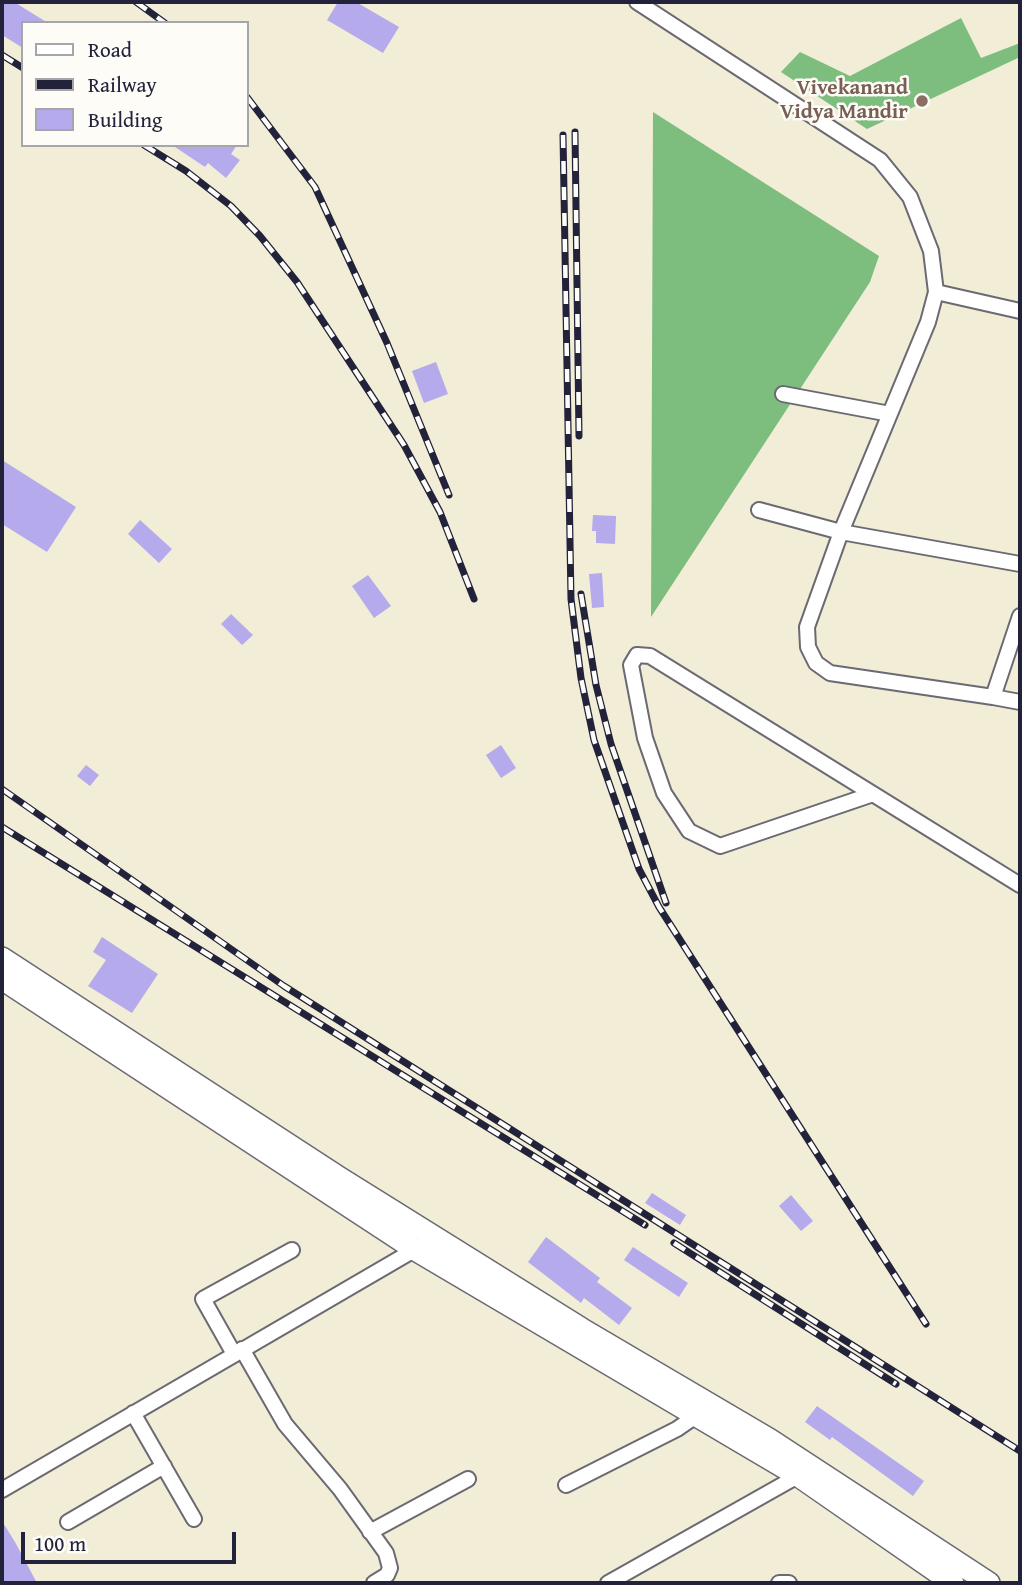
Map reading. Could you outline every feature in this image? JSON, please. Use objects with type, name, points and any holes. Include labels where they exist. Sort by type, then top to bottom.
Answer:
[{"type":"street","points":[[637,2],[880,159],[909,197],[931,251],[936,292],[928,322],[841,532],[807,627],[808,647],[816,663],[830,673],[1020,702]]},
{"type":"street","points":[[936,292],[1020,311]]},
{"type":"street","points":[[783,394],[890,414]]},
{"type":"street","points":[[759,510],[841,532],[1020,564]]},
{"type":"street","points":[[993,697],[1020,616]]},
{"type":"street","points":[[873,794],[720,846],[689,831],[664,793],[645,737],[631,666],[637,655],[650,656],[873,794],[1020,885]]},
{"type":"street","points":[[2,958],[424,1243]]},
{"type":"street","points":[[2,979],[424,1243],[989,1583]]},
{"type":"street","points":[[2,1490],[424,1243]]},
{"type":"street","points":[[292,1250],[204,1299],[285,1424],[386,1553],[390,1568],[387,1575],[374,1583]]},
{"type":"street","points":[[566,1485],[703,1410]]},
{"type":"street","points":[[132,1413],[194,1519]]},
{"type":"street","points":[[68,1522],[164,1466]]},
{"type":"street","points":[[608,1583],[806,1472]]},
{"type":"street","points":[[806,1472],[953,1583]]},
{"type":"street","points":[[370,1532],[468,1479]]},
{"type":"street","points":[[779,1583],[789,1583]]},
{"type":"green space","points":[[961,18],[981,58],[1020,43],[1020,57],[867,129],[781,72],[800,52],[850,76]]},
{"type":"green space","points":[[653,112],[879,256],[870,282],[651,617]]},
{"type":"building","points":[[2,2],[14,2],[45,21],[21,21],[21,47],[2,35]]},
{"type":"building","points":[[338,2],[356,2],[399,27],[383,53],[327,20]]},
{"type":"building","points":[[175,147],[236,147],[231,154],[240,160],[226,178],[208,163],[205,167]]},
{"type":"building","points":[[436,362],[448,394],[424,403],[412,371]]},
{"type":"building","points":[[2,460],[76,507],[47,552],[2,524]]},
{"type":"building","points":[[593,515],[616,516],[615,544],[596,543],[596,531],[592,531]]},
{"type":"building","points":[[140,520],[172,549],[159,563],[128,534]]},
{"type":"building","points":[[602,573],[604,607],[592,608],[589,574]]},
{"type":"building","points":[[368,575],[391,606],[374,618],[352,586]]},
{"type":"building","points":[[231,614],[253,635],[242,645],[221,624]]},
{"type":"building","points":[[501,745],[516,768],[501,778],[486,755]]},
{"type":"building","points":[[86,765],[99,775],[90,786],[77,776]]},
{"type":"building","points":[[102,937],[158,974],[132,1013],[88,986],[106,960],[93,952]]},
{"type":"building","points":[[652,1193],[686,1215],[680,1225],[645,1203]]},
{"type":"building","points":[[791,1195],[813,1221],[801,1231],[779,1206]]},
{"type":"building","points":[[546,1237],[600,1278],[597,1282],[632,1308],[619,1325],[584,1298],[581,1303],[528,1262]]},
{"type":"building","points":[[633,1247],[688,1283],[679,1297],[624,1260]]},
{"type":"building","points":[[817,1406],[924,1481],[913,1496],[832,1437],[830,1440],[805,1422]]},
{"type":"building","points":[[2,1521],[15,1542],[37,1583],[2,1583]]},
{"type":"railway","points":[[136,2],[162,21]]},
{"type":"railway","points":[[2,55],[21,67]]},
{"type":"railway","points":[[248,98],[315,187],[387,343],[449,495]]},
{"type":"railway","points":[[575,132],[579,436]]},
{"type":"railway","points":[[563,135],[571,599],[581,678],[594,740],[639,869],[659,907],[926,1324]]},
{"type":"railway","points":[[147,147],[186,171],[231,206],[260,236],[297,282],[404,445],[440,512],[474,599]]},
{"type":"railway","points":[[581,594],[596,685],[611,744],[666,903]]},
{"type":"railway","points":[[2,789],[284,986],[1020,1451]]},
{"type":"railway","points":[[2,827],[645,1225]]},
{"type":"railway","points":[[674,1243],[896,1384]]},
{"type":"place","name":"Vivekanand Vidya Mandir","points":[[922,101]]}]
